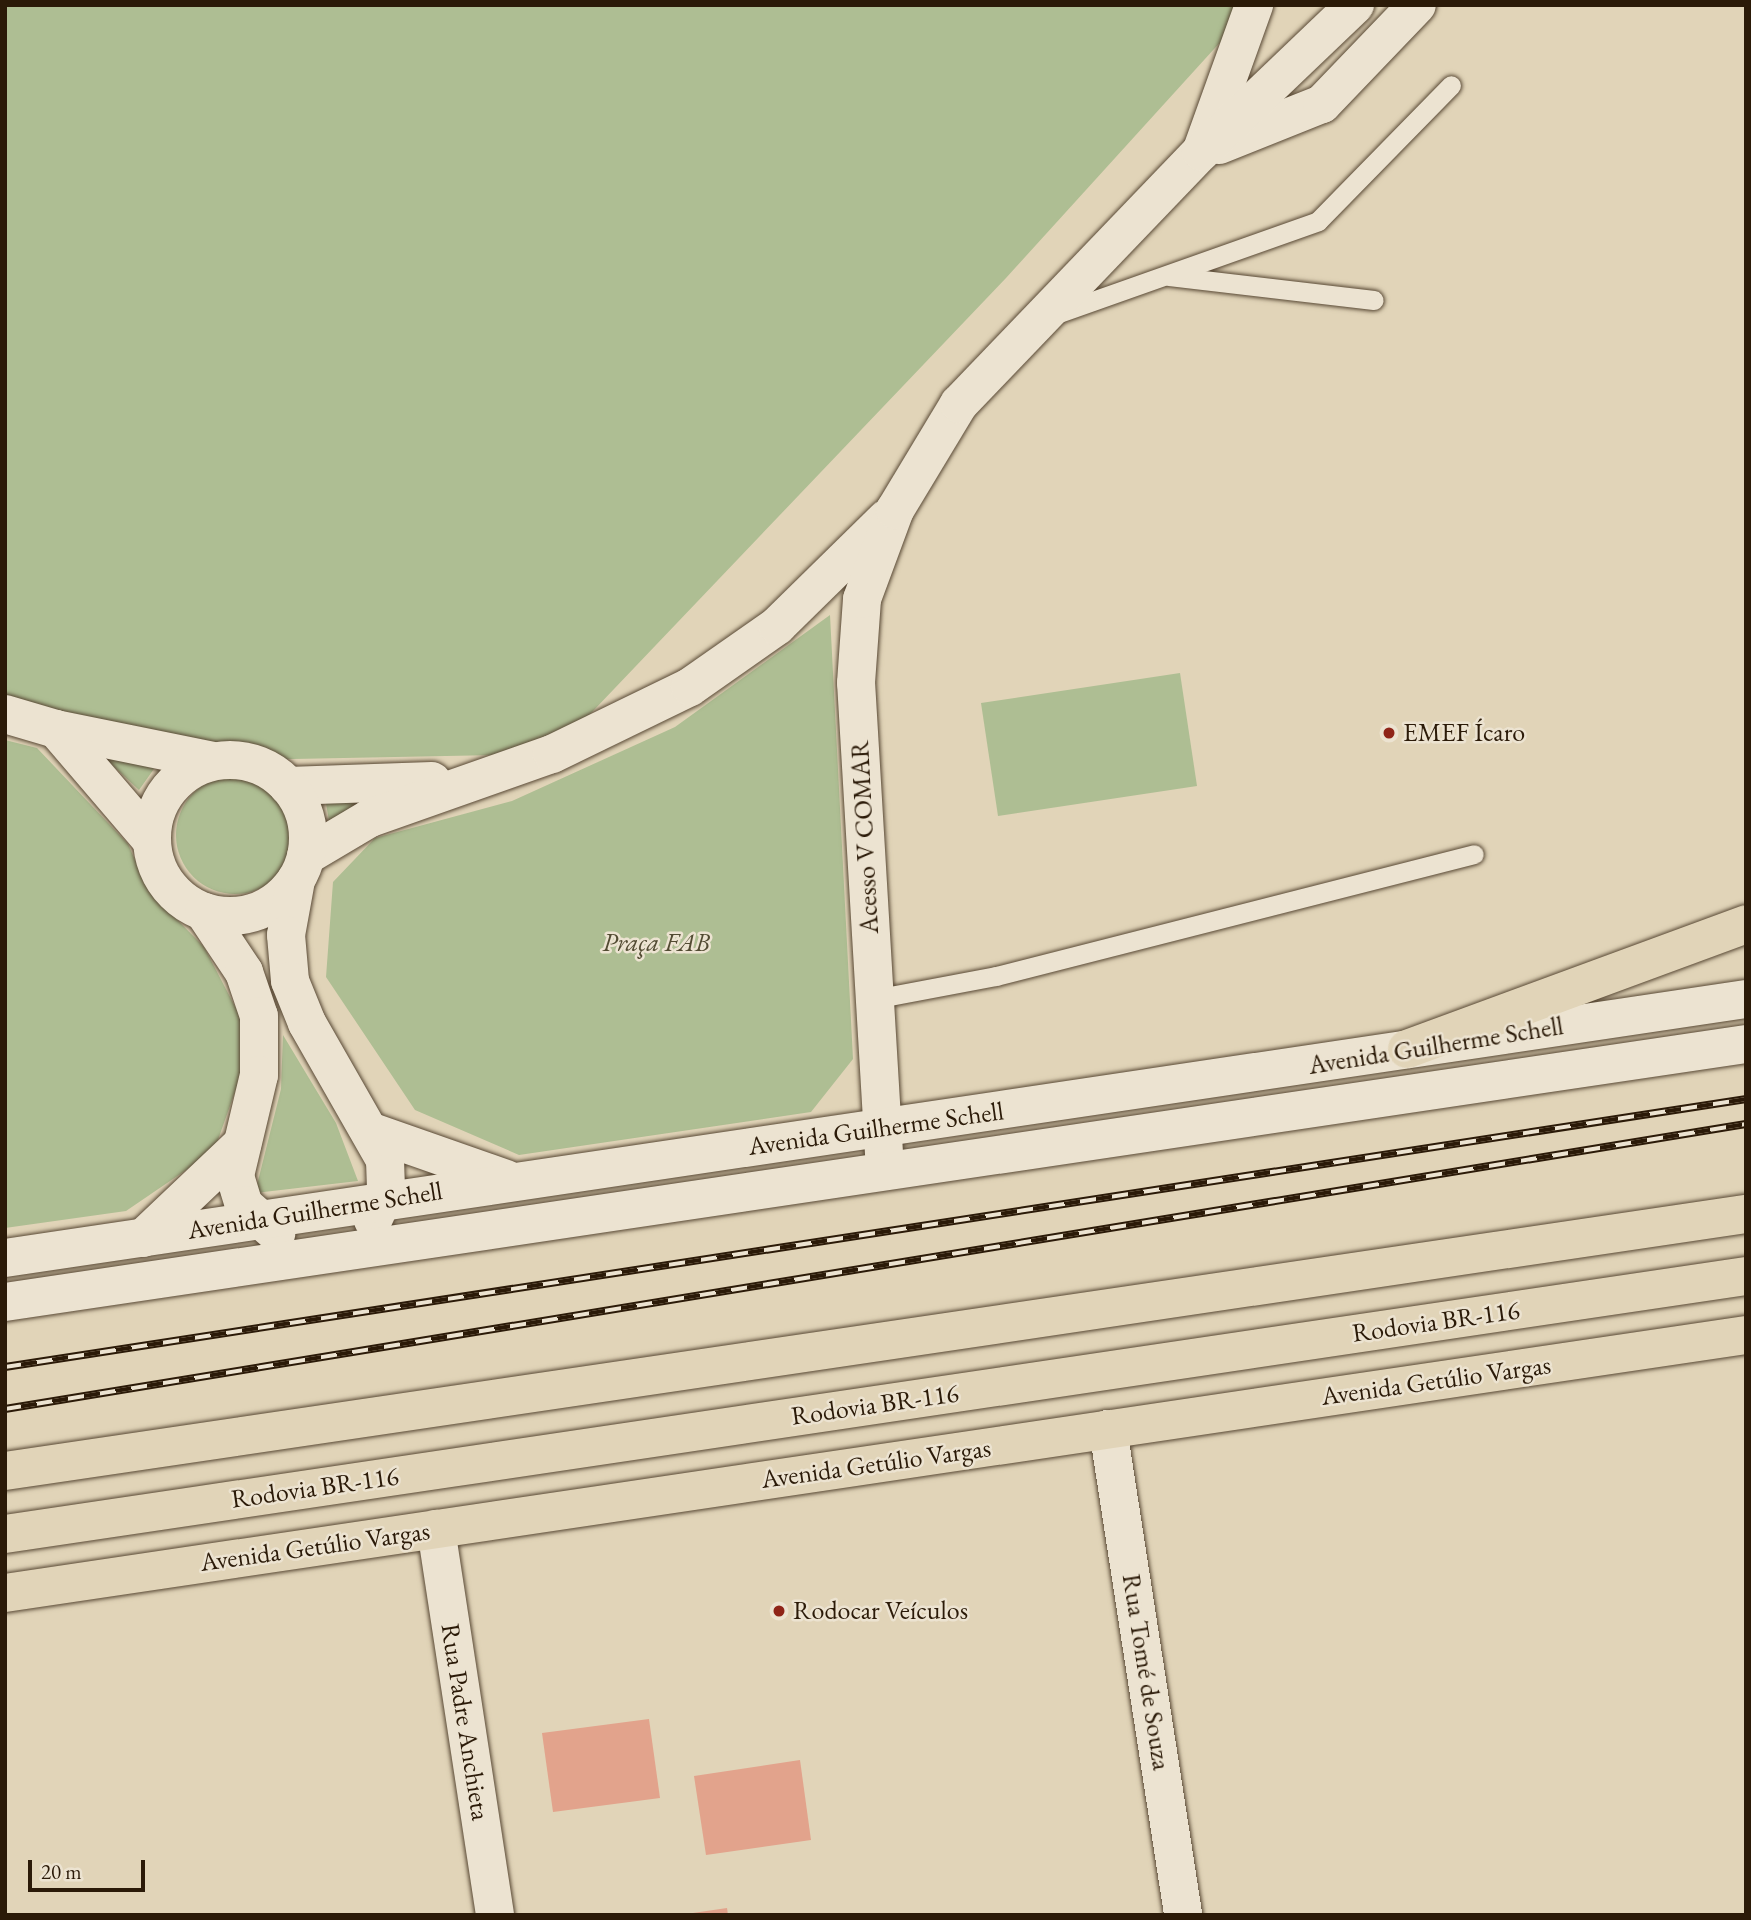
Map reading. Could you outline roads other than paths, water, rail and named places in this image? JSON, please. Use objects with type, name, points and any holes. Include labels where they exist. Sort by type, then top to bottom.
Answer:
[{"type":"main road","points":[[1201,152],[1254,5]]},
{"type":"main road","name":"Acesso V COMAR","points":[[885,1170],[856,683],[862,599],[895,510],[959,404],[1046,317],[1201,152],[1355,5]]},
{"type":"main road","points":[[1201,152],[1322,104],[1417,5]]},
{"type":"main road","name":"Acesso V COMAR","points":[[301,868],[370,818],[483,776],[552,754],[690,687],[777,626],[895,510]]},
{"type":"main road","points":[[5,714],[56,729],[213,761],[254,763],[288,786],[302,806],[308,831],[286,935],[292,988],[307,1023],[372,1132],[385,1160],[384,1199],[373,1221],[329,1254],[258,1219],[244,1205],[236,1186],[242,1144],[257,1090],[261,1030],[244,972],[204,912],[166,885],[155,864],[151,840],[155,813],[168,789],[188,771],[213,761]]},
{"type":"main road","points":[[56,729],[151,840]]},
{"type":"main road","name":"Acesso V COMAR","points":[[288,786],[380,786],[483,776]]},
{"type":"main road","points":[[204,912],[230,917],[256,913],[279,899],[301,868]]},
{"type":"main road","points":[[1407,1049],[1746,923]]},
{"type":"main road","name":"Avenida Guilherme Schell","points":[[5,1258],[384,1199],[1746,999]]},
{"type":"main road","name":"Avenida Guilherme Schell","points":[[5,1302],[1746,1044]]},
{"type":"main road","points":[[372,1132],[512,1181]]},
{"type":"main road","points":[[143,1238],[242,1144]]},
{"type":"main road","points":[[5,1471],[1746,1214]]},
{"type":"main road","name":"Rodovia BR-116","points":[[5,1534],[1746,1276]]},
{"type":"main road","name":"Avenida Getúlio Vargas","points":[[5,1593],[1746,1335]]},
{"type":"main road","name":"Rua Tomé de Souza","points":[[1108,1429],[1183,1915]]},
{"type":"main road","points":[[5,1552],[299,1490]]},
{"type":"main road","name":"Rua Padre Anchieta","points":[[436,1529],[495,1915]]},
{"type":"lane","points":[[1046,317],[1318,221],[1451,86]]},
{"type":"lane","points":[[1164,275],[1374,300]]},
{"type":"lane","points":[[874,999],[1009,973],[1474,854]]},
{"type":"railway","points":[[5,1367],[1746,1099]]},
{"type":"railway","points":[[5,1409],[1746,1124]]},
{"type":"place","name":"EMEF Ícaro","points":[[1389,733]]},
{"type":"place","name":"Rodocar Veículos","points":[[779,1611]]},
{"type":"park label","name":"Praça FAB","points":[[656,943]]}]
